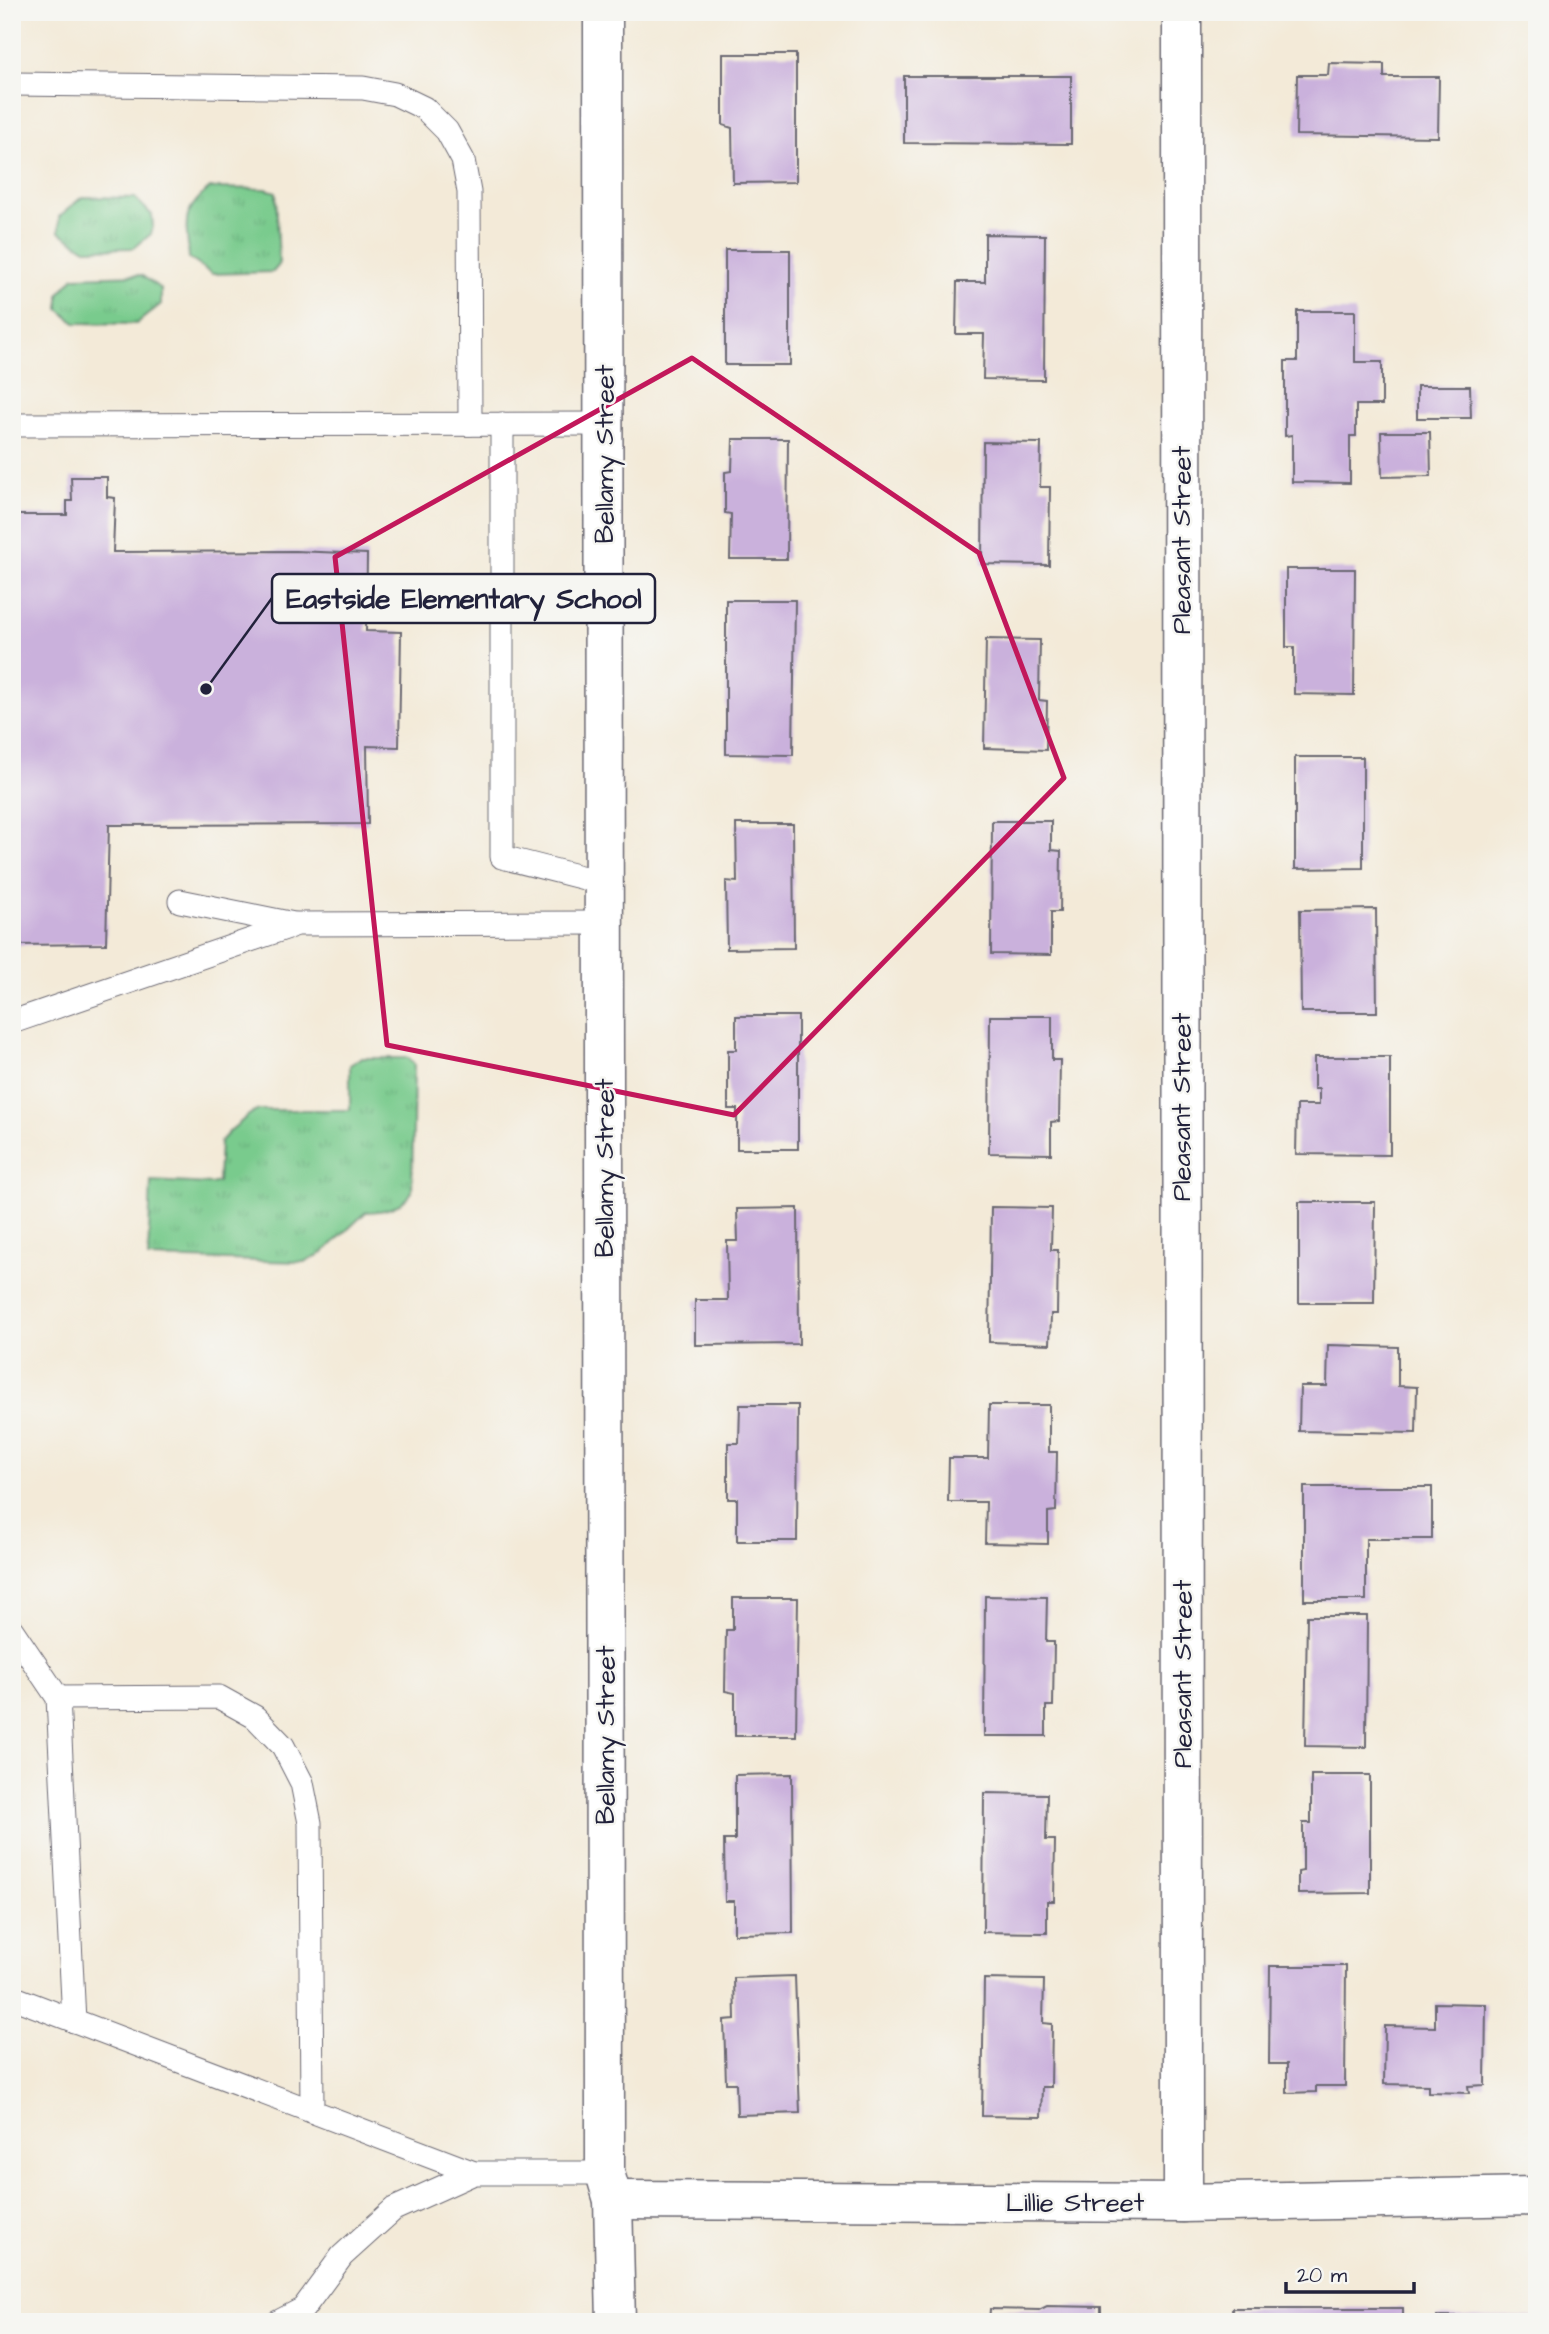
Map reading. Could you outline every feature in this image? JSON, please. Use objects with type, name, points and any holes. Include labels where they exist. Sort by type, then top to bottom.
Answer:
[{"type":"street","name":"Bellamy Street","points":[[603,12],[609,2187],[616,2322]]},
{"type":"street","name":"Pleasant Street","points":[[1182,12],[1183,2203]]},
{"type":"street","name":"Lillie Street","points":[[609,2187],[1183,2203],[1537,2196]]},
{"type":"lane","points":[[12,84],[363,88],[395,94],[424,108],[447,131],[463,160],[469,192],[470,424]]},
{"type":"lane","points":[[502,424],[502,857],[604,883]]},
{"type":"lane","points":[[12,425],[604,424]]},
{"type":"lane","points":[[180,901],[297,924],[604,923]]},
{"type":"lane","points":[[12,1022],[297,924]]},
{"type":"lane","points":[[12,1630],[58,1698],[74,2021]]},
{"type":"lane","points":[[58,1698],[219,1697],[255,1717],[283,1746],[302,1783],[310,1823],[312,2111]]},
{"type":"lane","points":[[12,1997],[474,2173],[609,2187]]},
{"type":"lane","points":[[278,2322],[303,2309],[342,2256],[394,2209],[474,2173]]},
{"type":"highlighted area","points":[[692,358],[979,553],[1064,778],[734,1115],[387,1045],[335,557]]},
{"type":"green space","points":[[210,188],[266,189],[276,192],[279,265],[273,272],[212,274],[189,258],[189,212]]},
{"type":"green space","points":[[82,197],[135,198],[152,215],[151,234],[134,248],[86,249],[59,232],[59,217]]},
{"type":"green space","points":[[141,275],[161,289],[161,304],[136,324],[75,323],[59,309],[59,294],[74,277]]},
{"type":"green space","points":[[361,1058],[409,1058],[414,1064],[412,1192],[403,1202],[392,1208],[366,1212],[323,1253],[304,1262],[148,1258],[151,1181],[211,1184],[218,1182],[220,1142],[250,1114],[259,1110],[350,1110],[350,1065]]},
{"type":"building","points":[[723,54],[796,54],[796,182],[733,183],[732,128],[723,125]]},
{"type":"building","points":[[1329,63],[1384,64],[1384,77],[1439,77],[1438,137],[1296,135],[1297,75],[1328,75]]},
{"type":"building","points":[[904,76],[1071,76],[1071,144],[904,143]]},
{"type":"building","points":[[985,234],[1045,235],[1044,380],[983,379],[984,334],[956,334],[957,282],[985,282]]},
{"type":"building","points":[[725,250],[790,250],[790,365],[725,365]]},
{"type":"building","points":[[1297,311],[1355,311],[1355,362],[1382,362],[1382,405],[1356,405],[1356,436],[1350,436],[1350,483],[1292,482],[1292,435],[1285,436],[1285,361],[1297,361]]},
{"type":"building","points":[[1417,386],[1470,386],[1471,418],[1417,418]]},
{"type":"building","points":[[1381,432],[1430,432],[1431,476],[1382,477]]},
{"type":"building","points":[[733,439],[788,439],[787,559],[730,559],[731,514],[725,513],[725,472],[732,471]]},
{"type":"building","points":[[983,442],[1041,443],[1040,487],[1050,487],[1049,565],[982,564]]},
{"type":"building","points":[[71,477],[107,477],[107,497],[115,498],[113,552],[295,551],[367,554],[366,631],[401,632],[399,747],[367,746],[368,824],[109,825],[106,944],[12,945],[12,515],[67,515],[67,501],[72,501]]},
{"type":"building","points":[[1286,569],[1355,569],[1354,695],[1294,694],[1294,647],[1286,647]]},
{"type":"building","points":[[726,600],[795,600],[793,755],[726,754]]},
{"type":"building","points":[[986,639],[1040,640],[1039,700],[1047,701],[1046,750],[984,748]]},
{"type":"building","points":[[1295,757],[1363,757],[1363,868],[1295,869]]},
{"type":"building","points":[[992,821],[1051,821],[1051,850],[1061,851],[1060,912],[1051,912],[1051,955],[991,954]]},
{"type":"building","points":[[736,824],[793,824],[794,948],[727,949],[726,881],[737,882]]},
{"type":"building","points":[[1376,909],[1377,1012],[1301,1012],[1300,910]]},
{"type":"building","points":[[736,1016],[798,1016],[798,1149],[737,1149],[737,1109],[728,1109],[728,1050],[736,1050]]},
{"type":"building","points":[[990,1016],[1052,1016],[1052,1060],[1060,1060],[1059,1121],[1051,1122],[1051,1154],[989,1153]]},
{"type":"building","points":[[1314,1057],[1390,1057],[1390,1155],[1296,1154],[1297,1105],[1319,1105],[1319,1089],[1314,1089]]},
{"type":"building","points":[[1299,1202],[1375,1202],[1374,1303],[1299,1303]]},
{"type":"building","points":[[991,1207],[1052,1208],[1051,1250],[1058,1250],[1057,1314],[1051,1314],[1050,1344],[989,1342]]},
{"type":"building","points":[[798,1208],[799,1344],[695,1345],[695,1300],[728,1300],[727,1241],[738,1241],[737,1209]]},
{"type":"building","points":[[1328,1345],[1398,1347],[1398,1386],[1417,1387],[1416,1433],[1299,1431],[1300,1386],[1327,1386]]},
{"type":"building","points":[[740,1405],[798,1405],[797,1541],[737,1541],[737,1499],[728,1499],[728,1443],[739,1443]]},
{"type":"building","points":[[989,1405],[1049,1405],[1049,1452],[1057,1452],[1056,1511],[1048,1512],[1048,1544],[985,1543],[986,1502],[948,1502],[949,1458],[988,1458]]},
{"type":"building","points":[[1304,1487],[1432,1487],[1432,1539],[1366,1539],[1366,1600],[1304,1600]]},
{"type":"building","points":[[985,1596],[1047,1597],[1046,1642],[1054,1642],[1053,1706],[1046,1706],[1046,1736],[984,1736]]},
{"type":"building","points":[[733,1598],[798,1598],[796,1736],[735,1736],[735,1693],[725,1691],[726,1630],[733,1630]]},
{"type":"building","points":[[1307,1616],[1367,1616],[1366,1747],[1305,1746]]},
{"type":"building","points":[[792,1774],[793,1933],[734,1934],[734,1901],[725,1901],[724,1840],[735,1840],[735,1775]]},
{"type":"building","points":[[1311,1775],[1370,1775],[1370,1893],[1298,1894],[1298,1872],[1303,1871],[1303,1823],[1311,1823]]},
{"type":"building","points":[[984,1793],[1047,1794],[1046,1840],[1055,1840],[1054,1901],[1047,1901],[1047,1933],[983,1932]]},
{"type":"building","points":[[1270,1966],[1346,1966],[1345,2086],[1316,2086],[1316,2092],[1287,2093],[1287,2064],[1269,2064]]},
{"type":"building","points":[[795,1976],[800,2113],[737,2115],[736,2083],[726,2083],[724,2020],[735,2019],[734,1978]]},
{"type":"building","points":[[984,1979],[1044,1980],[1043,2023],[1052,2024],[1051,2087],[1042,2087],[1041,2117],[982,2116]]},
{"type":"building","points":[[1435,2003],[1486,2004],[1485,2085],[1468,2086],[1469,2093],[1428,2092],[1428,2085],[1384,2084],[1385,2026],[1435,2027]]},
{"type":"building","points":[[1534,2025],[1537,2025],[1537,2084],[1533,2084]]},
{"type":"building","points":[[1047,2306],[1101,2307],[1101,2322],[989,2322],[990,2309],[1039,2310]]},
{"type":"building","points":[[1232,2308],[1403,2308],[1403,2322],[1233,2322]]},
{"type":"building","points":[[1437,2316],[1537,2317],[1537,2322],[1437,2322]]},
{"type":"place","name":"Eastside Elementary School","points":[[206,689]]}]
